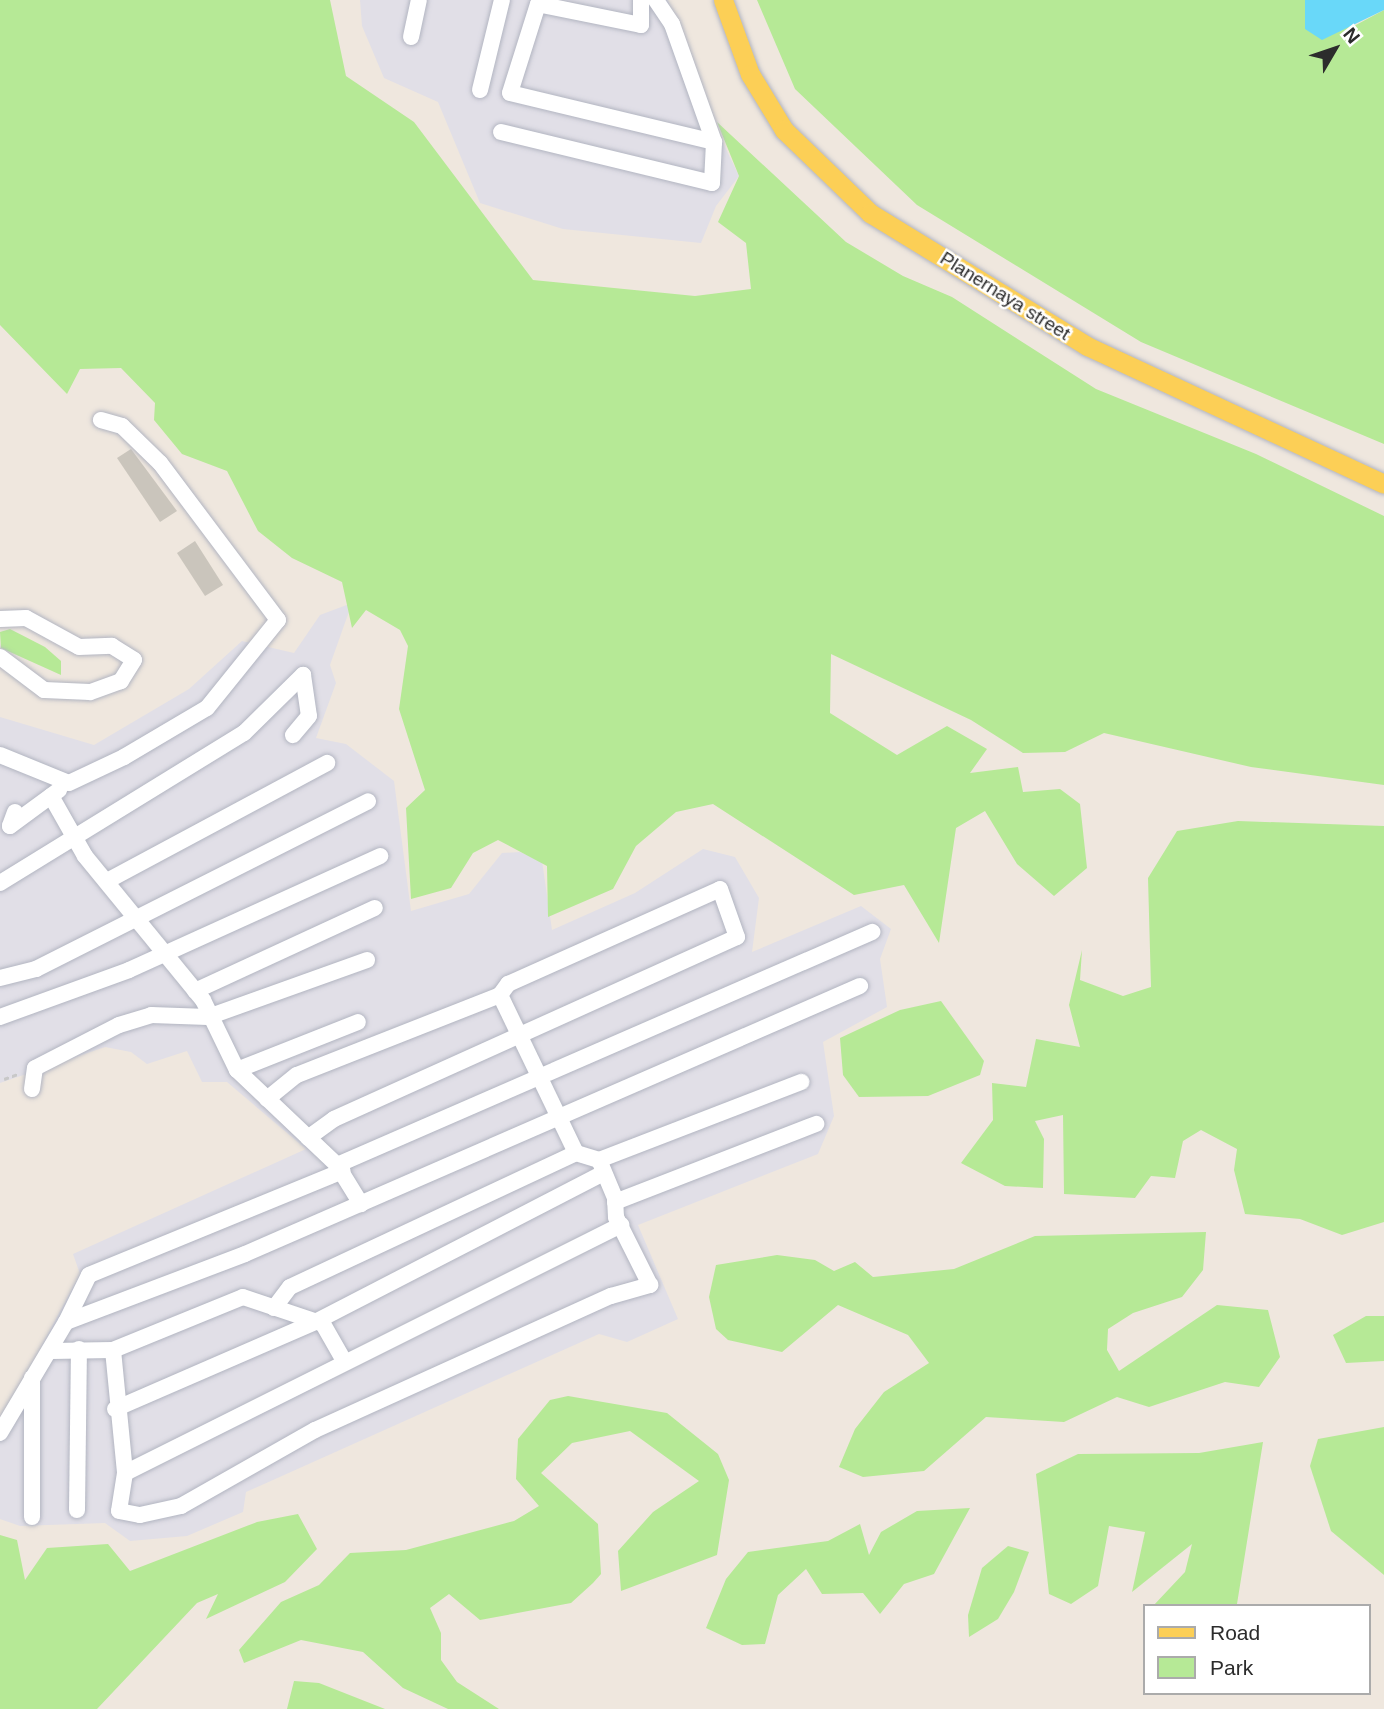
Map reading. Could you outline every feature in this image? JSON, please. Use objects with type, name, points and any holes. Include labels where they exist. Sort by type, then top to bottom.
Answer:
[{"type":"main road","name":"Planernaya street","points":[[723,0],[750,74],[783,130],[870,213],[1087,346],[1384,484]]},
{"type":"lane","points":[[411,37],[419,0]]},
{"type":"lane","points":[[480,90],[502,0]]},
{"type":"lane","points":[[640,0],[642,25],[538,4],[510,93],[714,142]]},
{"type":"lane","points":[[501,132],[712,183],[714,142],[672,24],[656,0]]},
{"type":"lane","points":[[15,812],[10,826],[69,783],[207,708],[278,620],[160,463],[122,426],[101,419]]},
{"type":"lane","points":[[0,619],[26,618],[79,647],[112,646],[134,660],[121,681],[90,692],[44,690],[0,657]]},
{"type":"lane","points":[[0,883],[244,733],[303,675],[309,716],[293,735]]},
{"type":"lane","points":[[2,761],[69,783]]},
{"type":"lane","points":[[107,881],[327,763]]},
{"type":"lane","points":[[51,796],[74,837],[163,955],[195,991],[237,1070],[339,1168],[361,1204]]},
{"type":"lane","points":[[0,978],[36,969],[368,801]]},
{"type":"lane","points":[[0,1017],[163,955],[380,856]]},
{"type":"lane","points":[[267,1098],[297,1075],[500,995],[508,984],[720,889],[737,937],[334,1119],[308,1138]]},
{"type":"lane","points":[[195,991],[375,908]]},
{"type":"lane","points":[[0,1433],[51,1351],[89,1275],[339,1168],[537,1076],[872,932]]},
{"type":"lane","points":[[32,1089],[35,1068],[119,1025],[150,1015],[208,1017],[367,960]]},
{"type":"lane","points":[[66,1322],[361,1204],[860,986]]},
{"type":"lane","points":[[113,1350],[115,1409],[125,1473],[119,1511],[140,1515],[181,1506],[315,1430],[611,1296],[650,1285],[621,1226],[601,1166],[576,1153],[500,995]]},
{"type":"lane","points":[[237,1070],[358,1022]]},
{"type":"lane","points":[[115,1409],[315,1322],[601,1166],[800,1082]]},
{"type":"lane","points":[[615,1202],[816,1124]]},
{"type":"lane","points":[[274,1308],[290,1287],[576,1153]]},
{"type":"lane","points":[[125,1473],[343,1359],[371,1352],[621,1226]]},
{"type":"lane","points":[[51,1351],[113,1350],[243,1297],[315,1322],[343,1359]]},
{"type":"lane","points":[[77,1510],[79,1349]]},
{"type":"lane","points":[[32,1378],[32,1517]]},
{"type":"shaded area","points":[[360,0],[668,0],[695,85],[739,176],[716,206],[701,243],[563,229],[480,203],[438,102],[384,78],[362,26]]},
{"type":"shaded area","points":[[352,603],[330,665],[336,683],[316,738],[346,744],[394,781],[411,911],[469,894],[502,853],[520,852],[542,861],[552,930],[635,893],[703,849],[735,857],[759,898],[752,952],[861,906],[891,929],[880,959],[887,1007],[823,1042],[834,1116],[818,1154],[638,1225],[678,1319],[627,1342],[599,1334],[246,1492],[243,1512],[187,1536],[130,1541],[105,1523],[20,1526],[0,1519],[0,1424],[80,1274],[73,1254],[306,1149],[227,1082],[202,1082],[187,1051],[147,1064],[131,1052],[105,1047],[0,1083],[0,717],[94,745],[189,689],[242,641],[294,653],[320,615]]},
{"type":"green space","points":[[0,0],[330,0],[346,76],[414,122],[533,280],[695,296],[751,289],[746,243],[718,222],[739,176],[717,122],[846,242],[903,276],[952,297],[1096,389],[1256,454],[1384,516],[1384,785],[1251,767],[1104,733],[1065,752],[1023,753],[971,720],[831,654],[830,713],[897,755],[947,726],[987,749],[970,773],[1018,767],[1023,792],[1060,789],[1080,804],[1087,868],[1054,896],[1017,864],[985,811],[956,828],[939,943],[904,885],[854,895],[713,804],[676,812],[636,846],[613,889],[548,917],[547,866],[498,840],[473,853],[451,888],[411,899],[406,808],[425,790],[399,709],[408,646],[400,630],[366,610],[352,628],[342,582],[292,558],[258,531],[227,471],[182,454],[154,420],[155,403],[121,368],[80,369],[67,394],[0,325]]},
{"type":"green space","points":[[757,0],[1305,0],[1305,29],[1354,26],[1384,10],[1384,444],[1141,342],[917,205],[795,89]]},
{"type":"green space","points":[[10,629],[45,647],[61,661],[61,675],[1,648],[0,632]]},
{"type":"green space","points":[[1238,821],[1384,826],[1384,1222],[1342,1235],[1300,1219],[1245,1214],[1234,1170],[1237,1149],[1201,1130],[1183,1141],[1175,1178],[1151,1176],[1135,1198],[1064,1194],[1063,1115],[1035,1121],[1044,1139],[1043,1188],[1005,1186],[961,1163],[993,1120],[992,1083],[1026,1087],[1036,1039],[1080,1047],[1069,1005],[1082,950],[1080,980],[1123,996],[1151,987],[1148,878],[1177,831]]},
{"type":"green space","points":[[941,1001],[984,1061],[980,1075],[928,1096],[859,1097],[843,1075],[840,1038],[900,1010]]},
{"type":"green space","points":[[1206,1232],[1203,1270],[1182,1297],[1133,1313],[1108,1329],[1107,1350],[1119,1371],[1217,1305],[1268,1310],[1280,1357],[1259,1387],[1225,1382],[1149,1407],[1117,1397],[1064,1422],[986,1417],[924,1471],[863,1477],[839,1467],[855,1429],[884,1392],[929,1363],[908,1335],[838,1305],[782,1352],[728,1340],[716,1329],[709,1297],[716,1265],[777,1255],[815,1260],[834,1271],[855,1262],[873,1277],[954,1269],[1035,1236]]},
{"type":"green space","points":[[1366,1316],[1384,1316],[1384,1361],[1346,1363],[1333,1335]]},
{"type":"green space","points":[[568,1396],[667,1413],[718,1454],[729,1480],[717,1555],[621,1591],[618,1551],[653,1512],[699,1481],[630,1431],[572,1443],[541,1473],[598,1524],[601,1574],[571,1603],[480,1620],[449,1594],[430,1608],[441,1633],[441,1660],[457,1682],[499,1709],[448,1709],[403,1688],[363,1652],[301,1640],[244,1663],[239,1650],[281,1602],[319,1585],[350,1553],[406,1550],[514,1521],[539,1506],[516,1479],[518,1439],[550,1400]]},
{"type":"green space","points":[[1384,1427],[1384,1575],[1331,1531],[1310,1466],[1318,1439]]},
{"type":"green space","points":[[1263,1442],[1237,1604],[1155,1604],[1185,1572],[1192,1544],[1132,1592],[1145,1532],[1109,1526],[1098,1586],[1071,1604],[1049,1594],[1036,1474],[1078,1454],[1199,1453]]},
{"type":"green space","points":[[970,1508],[934,1574],[904,1584],[880,1614],[863,1593],[822,1594],[806,1569],[778,1595],[765,1644],[742,1645],[706,1628],[726,1579],[748,1552],[828,1541],[860,1524],[869,1555],[881,1532],[917,1511]]},
{"type":"green space","points":[[298,1514],[317,1549],[285,1582],[206,1619],[218,1594],[197,1603],[97,1709],[0,1709],[0,1535],[17,1540],[25,1580],[47,1548],[108,1544],[130,1571],[257,1522]]},
{"type":"green space","points":[[1008,1546],[1029,1552],[1014,1592],[998,1619],[969,1637],[968,1615],[982,1568]]},
{"type":"green space","points":[[294,1681],[319,1683],[385,1709],[287,1709]]},
{"type":"water","points":[[1305,0],[1384,0],[1384,10],[1322,40],[1305,29]]},
{"type":"building","points":[[131,449],[177,511],[160,522],[117,458]]},
{"type":"building","points":[[195,541],[223,585],[205,596],[177,553]]}]
